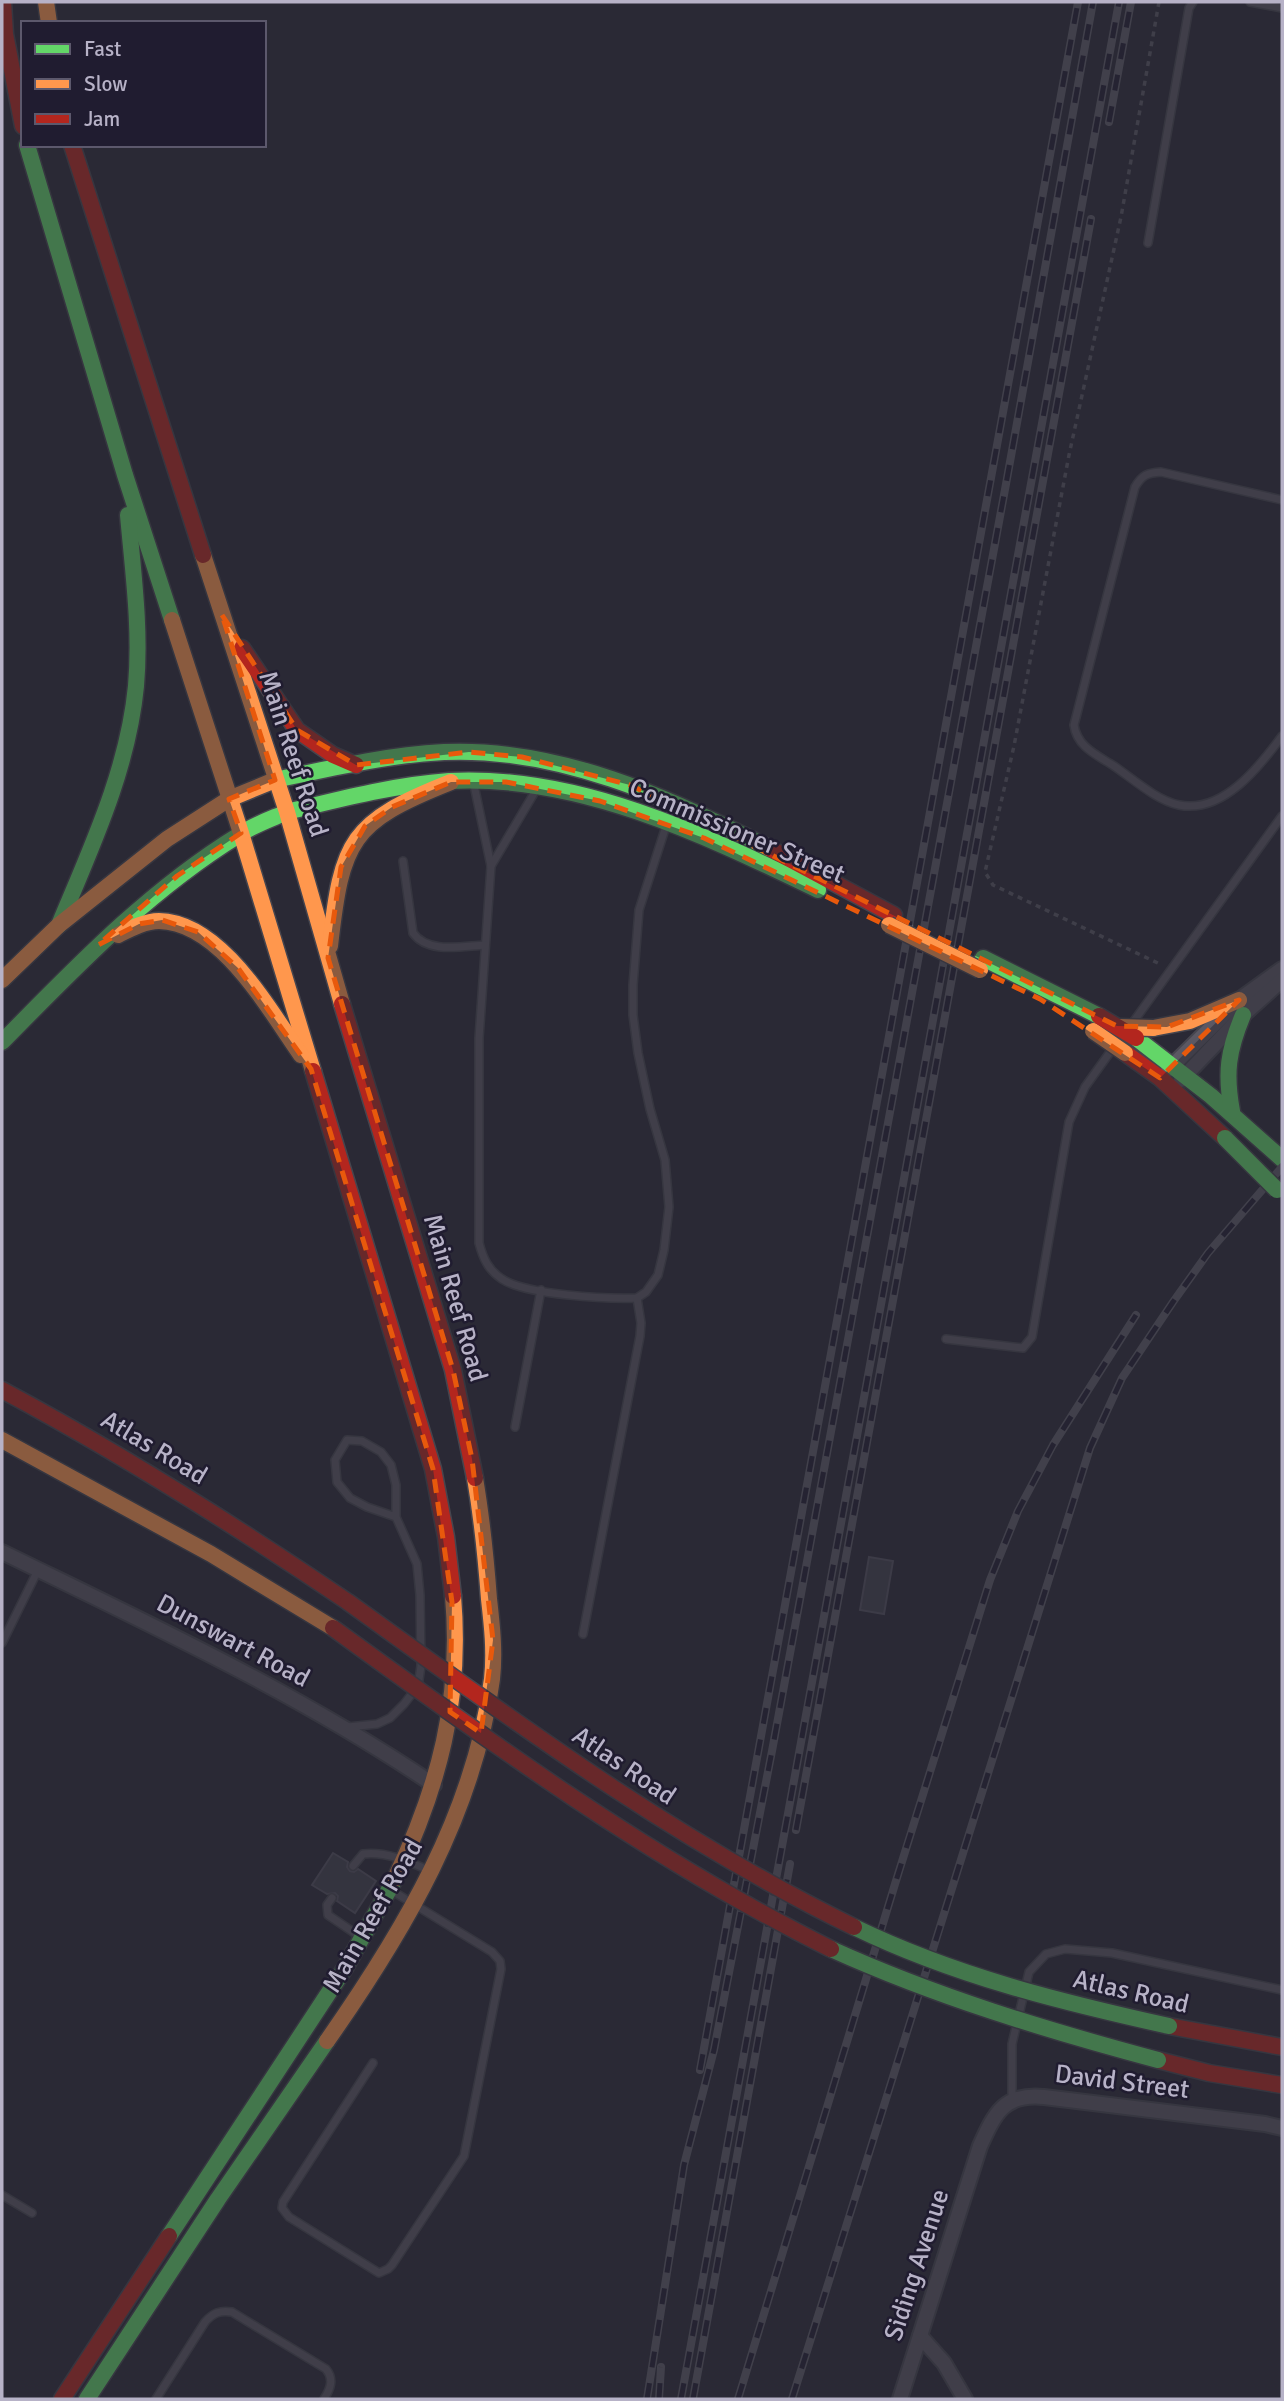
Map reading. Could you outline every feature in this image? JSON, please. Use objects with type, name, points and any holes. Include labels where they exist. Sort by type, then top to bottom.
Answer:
[{"type":"main road","points":[[3,2],[5,34],[21,116]]},
{"type":"main road","points":[[46,2],[48,21]]},
{"type":"main road","name":"Main Reef Road","points":[[28,147],[125,475],[241,833],[433,1469],[446,1528],[454,1641],[452,1698],[445,1746],[427,1811],[391,1890],[363,1939],[62,2399]]},
{"type":"main road","name":"Main Reef Road","points":[[73,147],[287,812],[328,958],[453,1370],[483,1525],[493,1640],[492,1677],[470,1779],[456,1818],[415,1904],[344,2017],[218,2199],[87,2399]]},
{"type":"main road","points":[[59,925],[86,861],[119,767],[136,689],[137,619],[125,475]]},
{"type":"main road","points":[[222,615],[297,730],[332,755],[356,765]]},
{"type":"main road","name":"Commissioner Street","points":[[2,980],[59,925],[167,839],[229,799],[275,780],[433,753],[522,757],[594,774],[676,803],[891,920]]},
{"type":"main road","name":"Commissioner Street","points":[[2,1042],[98,945],[177,876],[241,833],[287,812],[395,787],[473,780],[538,787],[600,801],[668,823],[891,920],[1096,1024],[1125,1053],[1174,1090],[1280,1193]]},
{"type":"main road","points":[[328,958],[341,867],[354,840],[365,826],[385,811],[451,782]]},
{"type":"main road","points":[[98,945],[139,924],[162,920],[198,932],[238,968],[311,1069]]},
{"type":"main road","points":[[1117,1027],[1153,1028],[1241,1008],[1226,1066],[1237,1116]]},
{"type":"main road","name":"Commissioner Street","points":[[1096,1024],[1117,1027],[1180,1069],[1282,1158]]},
{"type":"main road","name":"Atlas Road","points":[[2,1390],[171,1484],[348,1602],[639,1807],[720,1857],[828,1914],[946,1966],[1009,1987],[1169,2026],[1282,2047]]},
{"type":"main road","name":"Atlas Road","points":[[2,1440],[242,1570],[333,1628],[614,1824],[728,1895],[814,1941],[918,1986],[1010,2020],[1209,2073],[1282,2085]]},
{"type":"street","points":[[1160,1078],[1180,1069],[1282,969]]},
{"type":"street","points":[[1241,1008],[1282,980]]},
{"type":"street","points":[[1174,1090],[1180,1069]]},
{"type":"street","name":"Dunswart Road","points":[[2,1552],[187,1642],[344,1728],[434,1785]]},
{"type":"street","name":"David Street","points":[[1013,2099],[1029,2095],[1044,2096],[1265,2124],[1282,2129]]},
{"type":"street","name":"Siding Avenue","points":[[900,2399],[980,2146],[994,2119],[1013,2099]]},
{"type":"street","points":[[920,2336],[944,2363],[965,2399]]},
{"type":"lane","points":[[1148,243],[1189,8],[1193,2]]},
{"type":"lane","points":[[1250,2],[1282,8]]},
{"type":"lane","points":[[1282,500],[1161,472],[1148,473],[1141,477],[1135,487],[1074,725],[1075,735],[1089,750],[1161,797],[1180,806],[1209,803],[1239,786],[1261,764],[1282,736]]},
{"type":"lane","points":[[473,780],[491,866],[480,1038],[479,1243],[487,1266],[514,1286],[566,1295],[637,1298],[646,1292],[658,1275],[664,1250],[669,1207],[665,1160],[638,1053],[633,1015],[633,985],[639,910],[676,803]]},
{"type":"lane","points":[[491,866],[538,787]]},
{"type":"lane","points":[[946,1339],[1023,1348],[1032,1337],[1069,1122],[1085,1087],[1282,816]]},
{"type":"lane","points":[[403,861],[413,933],[417,939],[435,946],[485,945]]},
{"type":"lane","points":[[515,1427],[541,1290]]},
{"type":"lane","points":[[583,1634],[640,1336],[637,1298]]},
{"type":"lane","points":[[344,1728],[376,1724],[390,1718],[418,1686],[421,1654],[417,1564],[396,1517],[396,1485],[391,1465],[381,1452],[362,1441],[347,1440],[335,1460],[337,1482],[350,1498],[396,1517]]},
{"type":"lane","points":[[2,1643],[38,1570]]},
{"type":"lane","points":[[353,1866],[360,1856],[367,1853],[405,1859],[430,1872]]},
{"type":"lane","points":[[373,2063],[283,2202],[282,2208],[289,2217],[379,2273],[392,2265],[464,2156],[501,1969],[500,1961],[492,1952],[391,1890]]},
{"type":"lane","points":[[332,1898],[327,1905],[328,1915],[363,1939]]},
{"type":"lane","points":[[1013,2099],[1012,2044],[1029,1972],[1046,1954],[1065,1949],[1112,1953],[1282,1990]]},
{"type":"lane","points":[[2,2195],[32,2213]]},
{"type":"lane","points":[[156,2399],[205,2322],[211,2315],[224,2311],[232,2312],[326,2369],[331,2386],[324,2399]]},
{"type":"path","points":[[1159,2],[1121,217],[1069,455],[1014,746],[985,872],[993,885],[1171,969]]},
{"type":"highlighted area","points":[[222,615],[297,730],[356,765],[469,752],[522,757],[630,785],[1117,1026],[1167,1027],[1239,1000],[1160,1078],[1040,999],[704,838],[600,801],[506,782],[451,782],[392,807],[365,826],[341,867],[328,958],[453,1370],[472,1459],[493,1640],[481,1733],[450,1712],[452,1602],[433,1469],[311,1069],[238,968],[198,932],[162,920],[139,924],[98,945],[177,876],[241,833],[229,799],[275,780]]},
{"type":"building","points":[[869,1557],[893,1561],[884,1614],[860,1610]]},
{"type":"building","points":[[333,1853],[348,1862],[350,1871],[358,1869],[376,1881],[355,1913],[337,1901],[338,1896],[335,1893],[327,1894],[312,1885]]},
{"type":"railway","points":[[700,2070],[1078,2]]},
{"type":"railway","points":[[647,2399],[684,2165],[714,2050],[772,1751],[1093,2]]},
{"type":"railway","points":[[681,2399],[1119,2]]},
{"type":"railway","points":[[1109,122],[1131,2]]},
{"type":"railway","points":[[796,1830],[1091,219]]},
{"type":"railway","points":[[792,2399],[1090,1448],[1122,1378],[1173,1302],[1208,1253],[1282,1167]]},
{"type":"railway","points":[[738,2399],[990,1580],[1018,1511],[1053,1445],[1136,1315]]},
{"type":"railway","points":[[693,2399],[790,1864]]},
{"type":"railway","points":[[659,2399],[661,2367]]},
{"type":"traffic: fast","points":[[28,147],[125,475],[172,620]]},
{"type":"traffic: fast","points":[[59,925],[117,778],[132,717],[138,643],[128,515]]},
{"type":"traffic: fast","points":[[275,780],[401,756],[444,752],[529,758],[612,779],[692,811],[769,848]]},
{"type":"traffic: fast","points":[[287,812],[367,793],[428,783],[498,781],[545,787],[640,812],[731,849],[818,890]]},
{"type":"traffic: fast","points":[[2,1042],[114,931],[174,880],[244,831],[287,812]]},
{"type":"traffic: fast","points":[[983,958],[1099,1016]]},
{"type":"traffic: fast","points":[[1232,1111],[1229,1062],[1243,1015]]},
{"type":"traffic: fast","points":[[1136,1038],[1211,1096],[1282,1159]]},
{"type":"traffic: fast","points":[[1225,1138],[1277,1190]]},
{"type":"traffic: fast","points":[[169,2236],[345,1968],[395,1879]]},
{"type":"traffic: fast","points":[[854,1927],[970,1974],[1049,1997],[1169,2026]]},
{"type":"traffic: fast","points":[[831,1949],[992,2011],[1158,2060]]},
{"type":"traffic: fast","points":[[87,2399],[218,2199],[327,2041]]},
{"type":"traffic: slow","points":[[46,2],[49,21]]},
{"type":"traffic: slow","points":[[203,555],[287,812],[342,1004]]},
{"type":"traffic: slow","points":[[172,620],[241,833],[313,1071]]},
{"type":"traffic: slow","points":[[2,980],[59,925],[167,839],[229,799],[275,780]]},
{"type":"traffic: slow","points":[[330,946],[340,881],[347,858],[357,839],[371,824],[391,810],[451,782]]},
{"type":"traffic: slow","points":[[118,935],[143,924],[159,921],[182,925],[203,936],[223,952],[241,972],[301,1055]]},
{"type":"traffic: slow","points":[[889,925],[980,970]]},
{"type":"traffic: slow","points":[[1153,1028],[1190,1021],[1239,1000]]},
{"type":"traffic: slow","points":[[1120,1027],[1153,1028]]},
{"type":"traffic: slow","points":[[1093,1031],[1125,1053]]},
{"type":"traffic: slow","points":[[2,1440],[211,1554],[333,1628]]},
{"type":"traffic: slow","points":[[327,2041],[383,1957],[432,1869],[452,1824],[483,1729],[492,1679],[493,1649],[484,1539],[475,1478]]},
{"type":"traffic: slow","points":[[395,1879],[424,1810],[444,1742],[454,1671],[453,1596]]},
{"type":"traffic: jam","points":[[3,2],[5,34],[21,116]]},
{"type":"traffic: jam","points":[[73,147],[203,555]]},
{"type":"traffic: jam","points":[[242,648],[297,730],[333,755],[356,765]]},
{"type":"traffic: jam","points":[[769,848],[894,915]]},
{"type":"traffic: jam","points":[[342,1004],[453,1370],[475,1478]]},
{"type":"traffic: jam","points":[[1099,1016],[1136,1038]]},
{"type":"traffic: jam","points":[[1125,1053],[1160,1078],[1225,1138]]},
{"type":"traffic: jam","points":[[313,1071],[433,1469],[446,1537],[453,1596]]},
{"type":"traffic: jam","points":[[2,1390],[91,1439],[178,1492],[348,1602]]},
{"type":"traffic: jam","points":[[348,1602],[532,1733],[657,1816],[787,1893],[854,1927]]},
{"type":"traffic: jam","points":[[333,1628],[514,1757],[638,1840],[766,1915],[831,1949]]},
{"type":"traffic: jam","points":[[1169,2026],[1282,2047]]},
{"type":"traffic: jam","points":[[1158,2060],[1209,2073],[1282,2085]]},
{"type":"traffic: jam","points":[[62,2399],[169,2236]]}]
